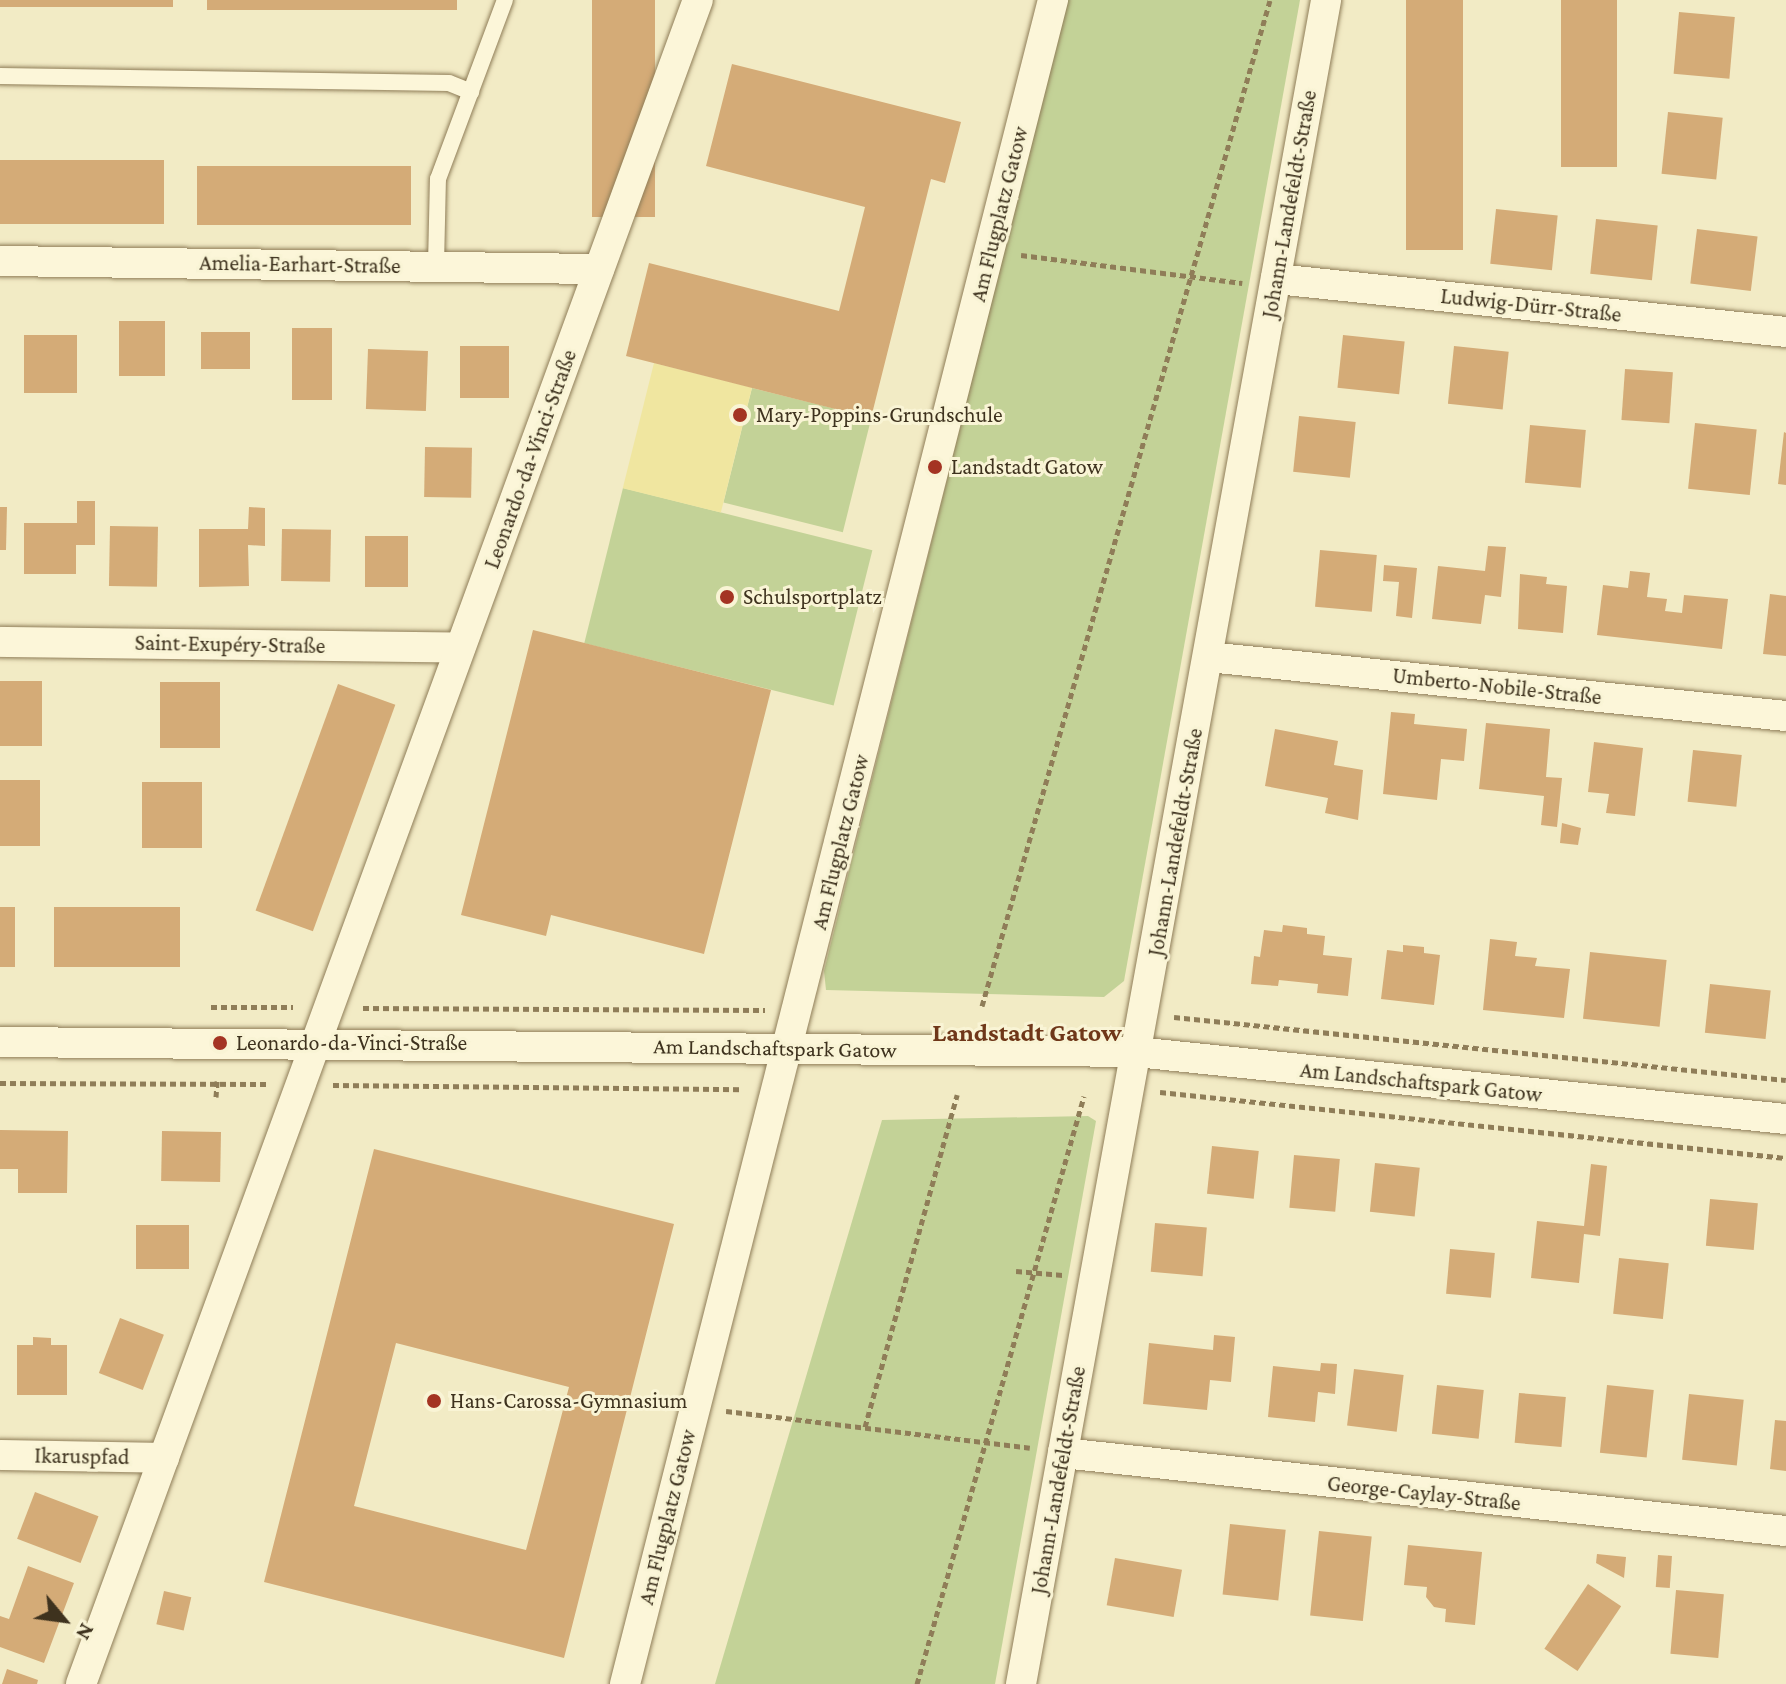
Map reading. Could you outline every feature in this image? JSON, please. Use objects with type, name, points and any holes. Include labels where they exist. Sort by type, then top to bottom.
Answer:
[{"type":"street","name":"Leonardo-da-Vinci-Straße","points":[[81,1684],[698,0]]},
{"type":"street","name":"Am Flugplatz Gatow","points":[[625,1684],[1053,0]]},
{"type":"street","name":"Johann-Landefeldt-Straße","points":[[1021,1684],[1326,0]]},
{"type":"street","name":"Amelia-Earhart-Straße","points":[[0,261],[599,269]]},
{"type":"street","name":"Ludwig-Dürr-Straße","points":[[1275,283],[1786,332]]},
{"type":"street","name":"Saint-Exupéry-Straße","points":[[0,642],[460,648]]},
{"type":"street","name":"Umberto-Nobile-Straße","points":[[1208,657],[1786,716]]},
{"type":"street","name":"Am Landschaftspark Gatow","points":[[0,1042],[1136,1052],[1786,1119]]},
{"type":"street","name":"George-Caylay-Straße","points":[[1063,1453],[1786,1531]]},
{"type":"street","name":"Ikaruspfad","points":[[0,1455],[164,1458]]},
{"type":"lane","points":[[436,265],[438,179],[505,0]]},
{"type":"lane","points":[[0,76],[449,83],[471,92]]},
{"type":"path","points":[[982,1006],[1270,0]]},
{"type":"path","points":[[1022,255],[1275,283]]},
{"type":"path","points":[[216,1097],[217,1072]]},
{"type":"path","points":[[0,1083],[737,1089],[778,1085]]},
{"type":"path","points":[[1128,1089],[1786,1158]]},
{"type":"path","points":[[865,1427],[957,1095]]},
{"type":"path","points":[[917,1684],[1084,1096]]},
{"type":"path","points":[[1016,1271],[1074,1276]]},
{"type":"path","points":[[729,1411],[1063,1453]]},
{"type":"green space","points":[[1067,0],[1300,0],[1124,981],[1104,997],[826,990],[824,971]]},
{"type":"green space","points":[[752,388],[871,418],[843,532],[723,502]]},
{"type":"green space","name":"Schulsportplatz","points":[[623,488],[872,550],[834,705],[584,643]]},
{"type":"green space","points":[[1088,1116],[1096,1121],[995,1684],[715,1684],[882,1120]]},
{"type":"sand","points":[[654,363],[752,387],[721,513],[623,488]]},
{"type":"building","points":[[0,0],[173,0],[173,7],[0,7]]},
{"type":"building","points":[[207,0],[457,0],[457,10],[207,10]]},
{"type":"building","points":[[592,0],[655,0],[655,217],[592,217]]},
{"type":"building","points":[[1406,0],[1463,0],[1463,250],[1406,250]]},
{"type":"building","points":[[1561,0],[1617,0],[1617,167],[1561,167]]},
{"type":"building","points":[[1679,12],[1735,17],[1729,79],[1674,74]]},
{"type":"building","points":[[732,64],[961,122],[945,183],[931,179],[871,418],[626,356],[649,263],[839,311],[865,207],[706,166]]},
{"type":"building","points":[[1668,112],[1723,118],[1716,179],[1662,174]]},
{"type":"building","points":[[0,160],[164,160],[164,224],[0,224]]},
{"type":"building","points":[[197,166],[411,166],[411,225],[197,225]]},
{"type":"building","points":[[1496,209],[1558,215],[1552,270],[1490,264]]},
{"type":"building","points":[[1596,219],[1658,225],[1652,280],[1590,274]]},
{"type":"building","points":[[1697,229],[1758,236],[1751,291],[1690,284]]},
{"type":"building","points":[[119,321],[165,321],[165,376],[119,376]]},
{"type":"building","points":[[292,328],[332,328],[332,400],[292,400]]},
{"type":"building","points":[[201,332],[250,332],[250,369],[201,369]]},
{"type":"building","points":[[24,335],[77,335],[77,393],[24,393]]},
{"type":"building","points":[[1343,335],[1405,341],[1399,394],[1337,388]]},
{"type":"building","points":[[460,346],[509,346],[509,398],[460,398]]},
{"type":"building","points":[[1454,346],[1509,352],[1503,409],[1448,404]]},
{"type":"building","points":[[368,349],[428,351],[426,411],[366,409]]},
{"type":"building","points":[[1625,369],[1673,372],[1669,423],[1621,420]]},
{"type":"building","points":[[1299,416],[1356,422],[1350,478],[1293,472]]},
{"type":"building","points":[[1695,423],[1757,429],[1750,495],[1688,489]]},
{"type":"building","points":[[1530,425],[1586,430],[1581,488],[1525,483]]},
{"type":"building","points":[[1786,433],[1786,485],[1778,484]]},
{"type":"building","points":[[425,447],[472,448],[471,498],[424,497]]},
{"type":"building","points":[[77,501],[95,501],[95,545],[76,545],[76,574],[24,574],[24,523],[77,523]]},
{"type":"building","points":[[0,507],[7,507],[6,550],[0,550]]},
{"type":"building","points":[[249,507],[265,508],[265,546],[248,545],[249,586],[199,587],[199,529],[248,529]]},
{"type":"building","points":[[110,526],[158,527],[157,587],[109,586]]},
{"type":"building","points":[[282,529],[331,530],[330,582],[281,581]]},
{"type":"building","points":[[365,536],[408,536],[408,587],[365,587]]},
{"type":"building","points":[[1488,546],[1506,547],[1501,597],[1485,595],[1481,624],[1432,619],[1438,566],[1485,571]]},
{"type":"building","points":[[1320,550],[1377,555],[1372,612],[1315,607]]},
{"type":"building","points":[[1384,565],[1417,568],[1412,618],[1396,616],[1399,582],[1383,581]]},
{"type":"building","points":[[1630,571],[1650,573],[1647,597],[1667,599],[1665,611],[1682,613],[1684,595],[1728,599],[1722,649],[1597,635],[1603,585],[1628,588]]},
{"type":"building","points":[[1520,574],[1547,577],[1546,584],[1567,586],[1563,633],[1518,629]]},
{"type":"building","points":[[1770,594],[1786,596],[1786,656],[1763,654]]},
{"type":"building","points":[[533,630],[771,690],[704,954],[551,915],[546,936],[461,915]]},
{"type":"building","points":[[0,681],[42,681],[42,746],[0,746]]},
{"type":"building","points":[[160,682],[220,682],[220,748],[160,748]]},
{"type":"building","points":[[338,684],[395,705],[313,931],[256,910]]},
{"type":"building","points":[[1391,712],[1415,714],[1414,724],[1467,729],[1464,761],[1441,759],[1437,800],[1383,794]]},
{"type":"building","points":[[1486,723],[1550,729],[1546,777],[1562,778],[1557,827],[1541,825],[1544,796],[1479,789]]},
{"type":"building","points":[[1275,729],[1338,741],[1334,765],[1363,770],[1358,820],[1325,813],[1328,798],[1265,786]]},
{"type":"building","points":[[1594,742],[1643,748],[1635,816],[1606,813],[1609,794],[1588,792]]},
{"type":"building","points":[[1693,750],[1742,755],[1736,807],[1688,802]]},
{"type":"building","points":[[0,780],[40,780],[40,846],[0,846]]},
{"type":"building","points":[[142,782],[202,782],[202,848],[142,848]]},
{"type":"building","points":[[1562,823],[1581,828],[1578,845],[1560,843]]},
{"type":"building","points":[[0,907],[15,907],[15,967],[0,967]]},
{"type":"building","points":[[54,907],[180,907],[180,967],[54,967]]},
{"type":"building","points":[[1283,925],[1307,928],[1307,934],[1325,936],[1323,955],[1352,958],[1348,996],[1317,993],[1318,984],[1279,980],[1278,986],[1251,984],[1254,956],[1260,957],[1264,930],[1282,932]]},
{"type":"building","points":[[1490,939],[1517,942],[1515,956],[1537,958],[1535,966],[1570,969],[1564,1018],[1483,1010]]},
{"type":"building","points":[[1403,945],[1424,947],[1424,953],[1440,955],[1434,1005],[1381,999],[1387,950],[1403,952]]},
{"type":"building","points":[[1590,952],[1667,960],[1660,1027],[1583,1019]]},
{"type":"building","points":[[1710,984],[1771,990],[1766,1039],[1705,1033]]},
{"type":"building","points":[[0,1130],[68,1131],[67,1193],[18,1193],[18,1169],[0,1169]]},
{"type":"building","points":[[162,1131],[221,1132],[220,1182],[161,1181]]},
{"type":"building","points":[[1212,1146],[1259,1151],[1254,1199],[1207,1194]]},
{"type":"building","points":[[374,1149],[674,1224],[564,1658],[264,1582]],"holes":[[[396,1343],[569,1387],[526,1550],[354,1506]]]},
{"type":"building","points":[[1294,1155],[1340,1159],[1335,1212],[1289,1208]]},
{"type":"building","points":[[1375,1163],[1420,1168],[1415,1216],[1370,1212]]},
{"type":"building","points":[[1591,1164],[1607,1166],[1600,1236],[1584,1234],[1579,1283],[1531,1278],[1537,1221],[1584,1226]]},
{"type":"building","points":[[1710,1199],[1758,1203],[1754,1250],[1706,1246]]},
{"type":"building","points":[[1155,1223],[1207,1228],[1203,1276],[1151,1272]]},
{"type":"building","points":[[136,1225],[189,1225],[189,1269],[136,1269]]},
{"type":"building","points":[[1450,1249],[1495,1253],[1491,1298],[1446,1294]]},
{"type":"building","points":[[1619,1258],[1669,1263],[1663,1319],[1613,1314]]},
{"type":"building","points":[[120,1318],[164,1335],[143,1390],[99,1373]]},
{"type":"building","points":[[1214,1335],[1235,1337],[1231,1382],[1210,1380],[1207,1410],[1143,1404],[1149,1343],[1213,1350]]},
{"type":"building","points":[[33,1337],[51,1338],[51,1345],[67,1345],[67,1395],[17,1395],[17,1345],[33,1345]]},
{"type":"building","points":[[1321,1363],[1337,1364],[1335,1394],[1318,1392],[1315,1422],[1268,1417],[1273,1366],[1320,1371]]},
{"type":"building","points":[[1354,1369],[1404,1375],[1397,1432],[1347,1426]]},
{"type":"building","points":[[1437,1385],[1484,1390],[1479,1439],[1432,1434]]},
{"type":"building","points":[[1607,1385],[1654,1390],[1647,1458],[1600,1453]]},
{"type":"building","points":[[1519,1393],[1566,1397],[1561,1447],[1515,1443]]},
{"type":"building","points":[[1689,1394],[1744,1400],[1737,1465],[1682,1460]]},
{"type":"building","points":[[1775,1420],[1786,1421],[1786,1471],[1770,1469]]},
{"type":"building","points":[[35,1492],[98,1516],[81,1563],[17,1539]]},
{"type":"building","points":[[1230,1524],[1286,1530],[1278,1600],[1223,1595]]},
{"type":"building","points":[[1319,1531],[1372,1537],[1363,1621],[1310,1616]]},
{"type":"building","points":[[1408,1545],[1482,1552],[1475,1625],[1445,1622],[1446,1609],[1434,1607],[1426,1597],[1427,1587],[1404,1585]]},
{"type":"building","points":[[1597,1554],[1626,1557],[1624,1578],[1596,1563]]},
{"type":"building","points":[[1658,1555],[1672,1556],[1670,1588],[1656,1587]]},
{"type":"building","points":[[1115,1558],[1182,1570],[1174,1617],[1107,1605]]},
{"type":"building","points":[[28,1566],[74,1583],[44,1663],[0,1647],[0,1616],[9,1619]]},
{"type":"building","points":[[1588,1584],[1621,1606],[1578,1671],[1544,1649]]},
{"type":"building","points":[[1676,1590],[1724,1594],[1718,1658],[1670,1654]]},
{"type":"building","points":[[164,1591],[191,1597],[184,1630],[156,1624]]},
{"type":"building","points":[[7,1669],[38,1680],[37,1684],[2,1684]]},
{"type":"place","name":"Mary-Poppins-Grundschule","points":[[740,415]]},
{"type":"place","name":"Landstadt Gatow","points":[[935,467]]},
{"type":"place","name":"Schulsportplatz","points":[[727,597]]},
{"type":"place","name":"Leonardo-da-Vinci-Straße","points":[[220,1043]]},
{"type":"place","name":"Hans-Carossa-Gymnasium","points":[[434,1401]]},
{"type":"district","name":"Landstadt Gatow","points":[[1027,1033]]}]
